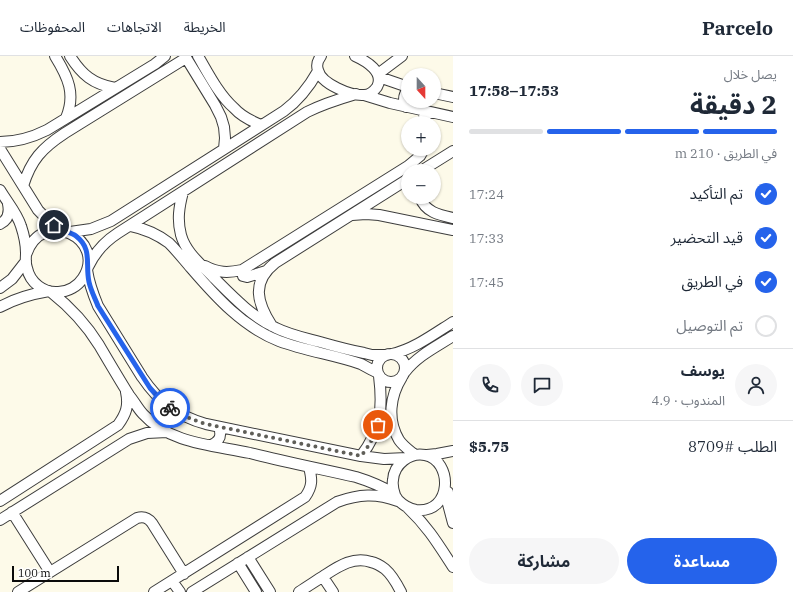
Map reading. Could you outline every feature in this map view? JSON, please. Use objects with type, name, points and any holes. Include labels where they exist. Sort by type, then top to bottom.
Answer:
[{"type":"street","points":[[54,56],[67,77],[69,88],[70,109],[59,128],[60,131],[65,133]]},
{"type":"street","points":[[0,142],[22,140],[35,136],[155,64],[165,56]]},
{"type":"street","points":[[198,56],[225,100],[242,116],[261,125]]},
{"type":"street","points":[[0,307],[24,296],[50,291],[64,291],[76,286],[81,281],[93,257],[108,240],[307,112],[331,101],[371,93],[374,91],[378,84],[378,76],[372,67],[356,56]]},
{"type":"street","points":[[378,76],[402,56]]},
{"type":"street","points":[[23,186],[30,168],[47,145],[185,57],[215,105],[224,127],[224,149]]},
{"type":"street","points":[[62,68],[68,68],[72,65],[71,58]]},
{"type":"street","points":[[71,58],[86,77],[105,86],[115,88]]},
{"type":"street","points":[[317,62],[320,76],[328,83],[342,90],[401,106]]},
{"type":"street","points":[[0,288],[12,279],[26,258],[28,248],[32,242],[43,233],[56,230],[66,231],[91,229],[101,226],[284,111],[298,100],[308,87],[317,62]]},
{"type":"street","points":[[378,76],[401,84]]},
{"type":"street","points":[[441,94],[453,97]]},
{"type":"street","points":[[215,105],[221,104],[225,100]]},
{"type":"street","points":[[298,100],[305,104],[307,112]]},
{"type":"street","points":[[412,108],[453,117]]},
{"type":"street","points":[[423,110],[424,116]]},
{"type":"street","points":[[0,149],[42,214],[54,225],[76,236],[85,246],[91,288],[98,306],[150,388],[159,398],[180,415],[219,427],[239,441],[309,467],[366,480],[381,486],[400,501],[425,525],[453,567]]},
{"type":"street","points":[[432,164],[453,151]]},
{"type":"street","points":[[199,263],[220,272],[242,270],[408,166],[419,156]]},
{"type":"street","points":[[422,156],[428,164]]},
{"type":"street","points":[[274,327],[266,317],[259,297],[259,288],[266,271],[275,263],[401,183]]},
{"type":"street","points":[[0,190],[22,227],[26,268],[32,280],[37,285],[50,291],[69,307],[86,326],[143,414],[154,424],[181,438],[211,446],[239,441],[384,459],[421,454],[434,457],[440,462],[448,473],[450,486],[448,504],[453,523]]},
{"type":"street","points":[[120,215],[122,223],[130,227],[146,230],[161,237],[176,251],[221,301],[256,329],[280,341],[362,364],[386,381],[390,382],[399,380],[403,375],[405,367],[404,362],[397,355],[357,352],[294,336],[261,320],[249,311],[199,263],[185,245],[179,224],[179,214],[183,192]]},
{"type":"street","points":[[0,224],[5,222],[9,214],[10,210],[8,202]]},
{"type":"street","points":[[424,204],[430,211],[453,218]]},
{"type":"street","points":[[350,216],[366,214],[379,215],[453,230]]},
{"type":"street","points":[[176,251],[179,245],[185,245]]},
{"type":"street","points":[[242,270],[242,274],[245,277],[266,271]]},
{"type":"street","points":[[361,456],[368,447],[378,425],[381,404],[377,369],[379,360],[389,354],[412,347],[453,322]]},
{"type":"street","points":[[411,456],[395,430],[393,420],[392,400],[397,384],[409,366],[421,355],[453,336]]},
{"type":"street","points":[[0,501],[118,425],[124,417],[127,408],[125,388]]},
{"type":"street","points":[[211,446],[220,438],[221,432],[219,427]]},
{"type":"street","points":[[0,520],[129,439],[147,432],[167,432]]},
{"type":"street","points":[[427,455],[453,451]]},
{"type":"street","points":[[400,501],[393,486],[393,478],[395,470],[400,463],[411,456]]},
{"type":"street","points":[[154,592],[305,497],[309,492],[312,481],[309,467]]},
{"type":"street","points":[[192,592],[337,502],[349,497],[375,495],[387,497],[400,501],[414,510],[422,511],[431,509],[438,505],[444,499],[450,486]]},
{"type":"street","points":[[12,512],[50,572]]},
{"type":"street","points":[[18,592],[137,518],[141,517],[145,517],[152,523],[184,574]]},
{"type":"street","points":[[248,557],[270,592]]},
{"type":"street","points":[[299,592],[340,566],[358,560],[368,561],[385,569],[401,592]]},
{"type":"street","points":[[238,563],[256,592]]},
{"type":"street","points":[[323,577],[333,592]]},
{"type":"street","points":[[172,581],[180,592]]},
{"type":"way so far","points":[[170,408],[180,415],[206,424],[361,456],[368,447],[378,425]]},
{"type":"route","points":[[54,225],[76,236],[85,246],[88,260],[87,270],[89,282],[98,306],[142,377],[159,398],[170,408]]}]
